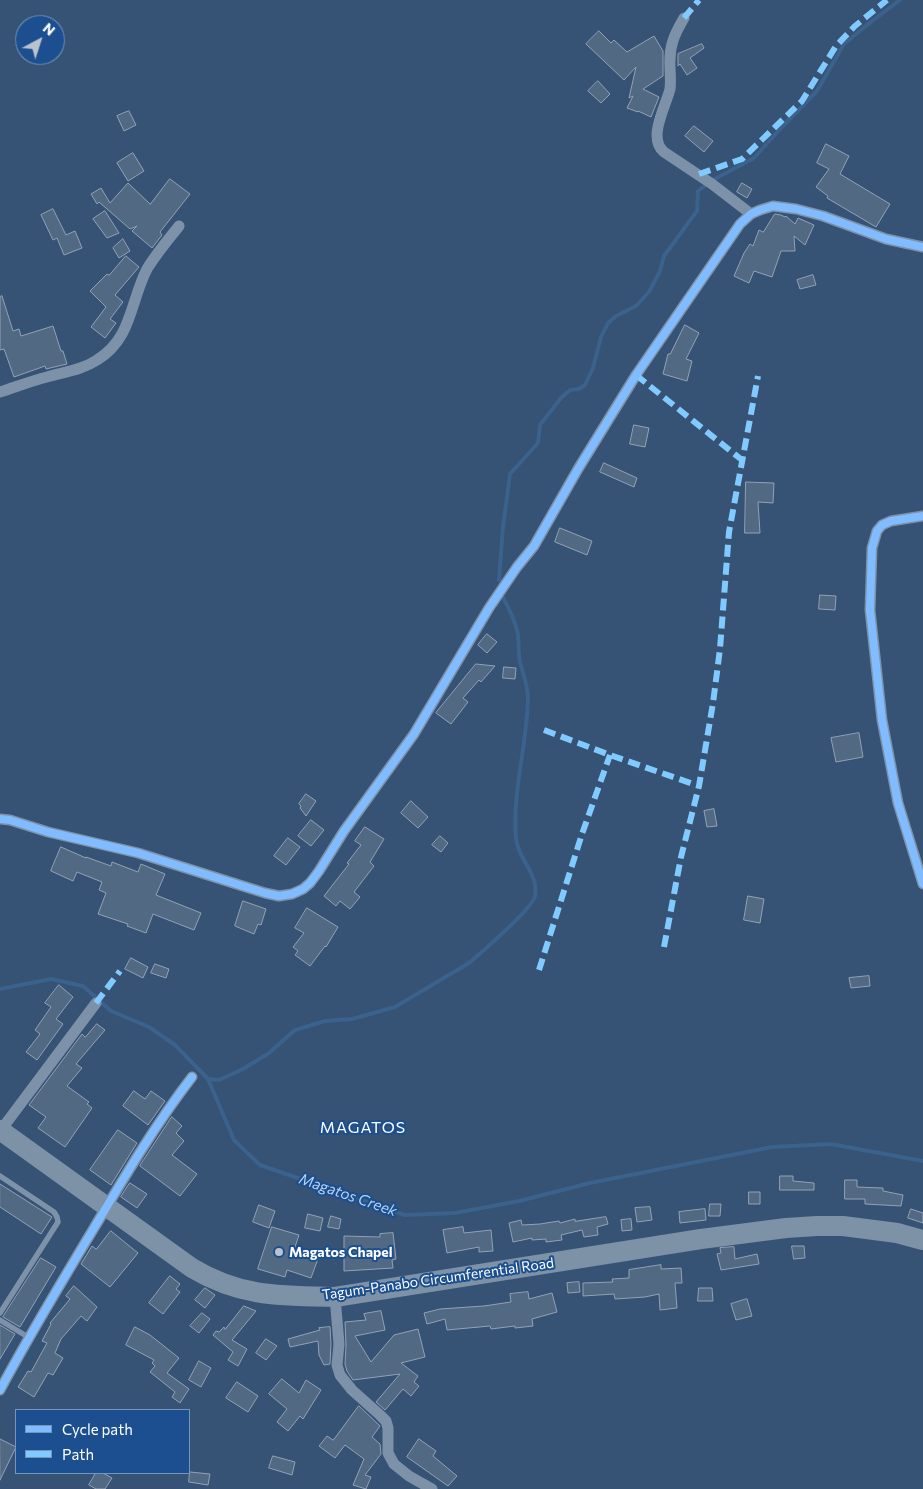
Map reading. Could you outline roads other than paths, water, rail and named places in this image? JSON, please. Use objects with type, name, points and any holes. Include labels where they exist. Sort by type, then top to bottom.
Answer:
[{"type":"highway","name":"Tagum-Panabo Circumferential Road","points":[[1,1130],[192,1268],[209,1278],[227,1285],[257,1293],[284,1296],[335,1296],[701,1239],[786,1228],[843,1226],[897,1233],[923,1240]]},
{"type":"street","points":[[684,18],[673,38],[670,50],[670,89],[659,122],[658,134],[661,150],[712,184],[751,214]]},
{"type":"street","points":[[0,819],[138,854],[265,893],[279,896],[292,894],[303,889],[319,871],[344,831],[414,734],[489,608],[534,546],[578,469],[636,375],[740,224],[751,214],[773,206],[796,209],[823,216],[886,239],[923,247]]},
{"type":"street","points":[[0,392],[86,366],[109,352],[126,328],[140,285],[155,256],[179,226]]},
{"type":"street","points":[[923,516],[891,520],[882,525],[877,531],[872,548],[870,610],[883,729],[898,803],[923,884]]},
{"type":"street","points":[[1,1130],[96,1003]]},
{"type":"street","points":[[0,1390],[28,1337],[146,1142],[192,1077]]},
{"type":"street","points":[[335,1296],[340,1348],[337,1365],[340,1375],[352,1390],[386,1422],[388,1428],[388,1453],[394,1464],[432,1489]]},
{"type":"lane","points":[[0,1176],[54,1212],[58,1222],[0,1313]]},
{"type":"lane","points":[[0,1320],[28,1337]]},
{"type":"waterway","points":[[499,580],[510,474],[538,443],[540,425],[561,398],[570,390],[579,389],[585,385],[593,368],[601,337],[608,323],[616,316],[636,306],[649,292],[660,271],[664,256],[697,211],[698,191],[711,181],[754,158],[817,91],[844,44],[900,0]]},
{"type":"waterway","points":[[208,1079],[219,1080],[243,1069],[269,1053],[295,1030],[325,1021],[352,1019],[395,1007],[469,963],[506,930],[532,902],[535,896],[534,881],[520,853],[516,839],[515,821],[528,694],[519,659],[517,630],[503,597]]},
{"type":"waterway","name":"Magatos Creek","points":[[0,989],[51,979],[83,986],[111,1011],[149,1027],[175,1045],[208,1079],[234,1140],[260,1165],[405,1215],[455,1213],[519,1201],[590,1183],[772,1147],[831,1144],[923,1161]]},
{"type":"place","name":"Magatos Chapel","points":[[279,1252]]},
{"type":"district","name":"MAGATOS","points":[[363,1128]]}]
